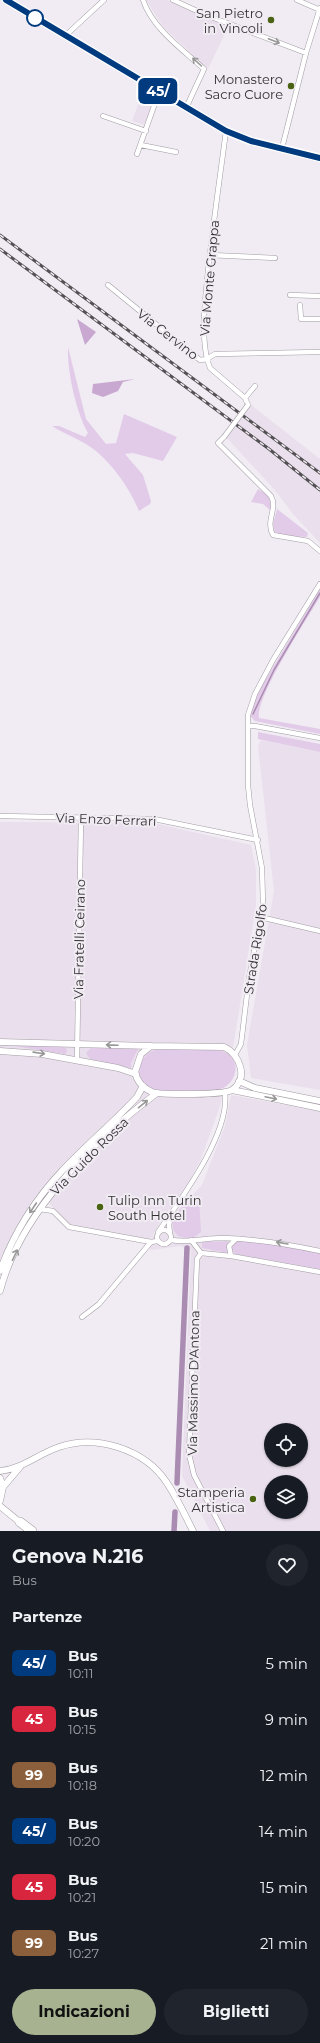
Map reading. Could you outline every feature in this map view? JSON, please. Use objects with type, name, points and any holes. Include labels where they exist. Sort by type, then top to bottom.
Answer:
[{"type":"highway","points":[[20,1522],[29,1531]]},
{"type":"main road","points":[[6,0],[226,131],[251,141],[320,158]]},
{"type":"street","points":[[65,36],[104,0]]},
{"type":"street","points":[[143,0],[161,30],[204,69],[186,108]]},
{"type":"street","points":[[173,0],[206,16],[306,53]]},
{"type":"street","points":[[282,148],[306,53],[320,9],[297,0]]},
{"type":"street","points":[[137,154],[159,92]]},
{"type":"street","points":[[103,116],[146,131]]},
{"type":"street","name":"Via Monte Grappa","points":[[207,360],[203,327],[210,255],[226,131]]},
{"type":"street","points":[[141,145],[176,152]]},
{"type":"street","points":[[210,255],[275,258]]},
{"type":"street","name":"Via Cervino","points":[[108,285],[200,360],[207,360],[210,368],[245,398],[248,404],[218,443],[271,496],[274,506],[270,519],[270,529],[273,535],[298,538],[308,541],[320,551]]},
{"type":"street","points":[[290,295],[320,296]]},
{"type":"street","points":[[300,306],[300,319],[320,319]]},
{"type":"street","name":"Via Monte Grappa","points":[[207,360],[214,354],[320,352]]},
{"type":"street","points":[[245,398],[255,386]]},
{"type":"street","name":"Strada Rigolfo","points":[[235,1055],[241,1044],[249,978],[263,904],[262,868],[258,840],[250,805],[248,715],[255,694],[287,635],[320,584]]},
{"type":"street","points":[[248,726],[320,738]]},
{"type":"street","name":"Via Enzo Ferrari","points":[[0,816],[154,819],[258,840]]},
{"type":"street","name":"Via Fratelli Ceirano","points":[[77,1060],[81,818]]},
{"type":"street","points":[[260,918],[320,931]]},
{"type":"street","points":[[136,1074],[118,1068],[77,1060],[42,1054],[3,1051],[3,1042],[151,1046],[220,1046],[229,1049],[235,1055],[240,1064],[239,1081],[232,1090],[225,1093],[156,1093],[142,1086],[136,1074],[138,1060],[143,1052],[151,1046]]},
{"type":"street","points":[[239,1081],[255,1088],[320,1101]]},
{"type":"street","name":"Via Guido Rossa","points":[[0,1271],[23,1223],[43,1193],[69,1164],[137,1097],[142,1086]]},
{"type":"street","points":[[232,1090],[320,1108]]},
{"type":"street","name":"Via Guido Rossa","points":[[0,1291],[10,1264],[40,1209],[74,1168],[123,1121],[156,1093]]},
{"type":"street","points":[[157,1240],[158,1232],[198,1174],[213,1141],[226,1105],[225,1093]]},
{"type":"street","points":[[40,1209],[53,1211],[69,1227],[151,1242],[157,1240]]},
{"type":"street","points":[[171,1240],[169,1225],[172,1212]]},
{"type":"street","points":[[158,1232],[164,1230],[170,1233]]},
{"type":"street","points":[[157,1240],[163,1244],[168,1244],[171,1240],[236,1239],[269,1241],[320,1251]]},
{"type":"street","points":[[231,1256],[228,1246],[236,1239]]},
{"type":"street","points":[[191,1240],[201,1253],[231,1256],[320,1272]]},
{"type":"street","points":[[82,1317],[99,1304],[151,1242]]},
{"type":"street","name":"Via Massimo D'Antona","points":[[201,1253],[197,1259],[196,1266],[189,1454],[194,1475],[223,1531]]},
{"type":"street","points":[[0,1471],[20,1467],[41,1455],[62,1446],[92,1443],[116,1446],[143,1459],[167,1482],[193,1531]]},
{"type":"street","points":[[0,1501],[4,1487],[20,1467]]},
{"type":"street","points":[[0,1478],[4,1487]]},
{"type":"street","points":[[0,1506],[20,1522]]},
{"type":"shaded area","points":[[146,0],[168,0],[228,27],[208,69],[163,27]]},
{"type":"shaded area","points":[[143,91],[154,99],[144,125],[132,121]]},
{"type":"shaded area","points":[[77,319],[96,332],[85,345]]},
{"type":"shaded area","points":[[68,347],[86,419],[106,444],[116,443],[124,414],[177,437],[163,461],[133,453],[125,454],[143,475],[151,501],[150,504],[139,511],[121,478],[103,457],[86,444],[52,426],[59,426],[85,437],[88,433],[76,403],[73,391],[69,368]]},
{"type":"shaded area","points":[[135,379],[123,382],[118,391],[103,397],[92,393],[93,384]]},
{"type":"shaded area","points":[[250,404],[320,459],[320,543],[293,514],[274,489],[225,436]]},
{"type":"shaded area","points":[[258,489],[269,497],[271,511],[263,504],[251,502]]},
{"type":"shaded area","points":[[277,509],[308,533],[307,537],[285,536],[275,532],[273,524]]},
{"type":"shaded area","points":[[320,589],[320,597],[294,639],[265,693],[260,707],[259,718],[320,729],[320,734],[255,721],[249,715],[255,697]]},
{"type":"shaded area","points":[[258,732],[320,744],[320,752],[258,739]]},
{"type":"shaded area","points":[[261,740],[320,752],[320,1090],[251,1078],[247,1045],[274,891],[258,746]]},
{"type":"shaded area","points":[[0,822],[153,823],[251,845],[256,870],[256,905],[234,1042],[220,1106],[201,1159],[189,1182],[161,1221],[151,1238],[202,1185],[225,1126],[231,1095],[320,1111],[320,1531],[210,1531],[182,1476],[191,1249],[180,1246],[151,1250],[146,1244],[149,1241],[71,1226],[39,1193],[29,1206],[0,1262]]},
{"type":"shaded area","points":[[7,1045],[63,1047],[66,1048],[67,1052],[65,1054]]},
{"type":"shaded area","points":[[91,1048],[138,1049],[131,1063],[131,1068],[90,1059],[86,1053]]},
{"type":"shaded area","points":[[161,1049],[224,1052],[234,1061],[236,1067],[233,1079],[224,1088],[217,1090],[174,1091],[153,1089],[146,1085],[141,1079],[139,1073],[140,1066],[142,1060],[147,1055],[153,1051]]},
{"type":"shaded area","points":[[193,1197],[199,1199],[201,1232],[193,1238],[187,1239],[178,1236],[174,1231],[173,1220],[178,1212]]},
{"type":"shaded area","points":[[228,1241],[228,1253],[202,1248],[202,1242]]},
{"type":"shaded area","points":[[236,1241],[266,1243],[320,1253],[320,1269],[235,1254],[231,1245]]},
{"type":"waterway","points":[[253,714],[274,670],[320,593]]},
{"type":"waterway","points":[[177,1483],[187,1248]]},
{"type":"waterway","points":[[174,1531],[175,1512]]},
{"type":"railway","points":[[0,235],[320,473]]},
{"type":"railway","points":[[0,249],[269,449],[320,490]]},
{"type":"bus line","name":"45/","points":[[6,0],[226,131],[251,141],[320,158]]},
{"type":"place","name":"San Pietro in Vincoli","points":[[271,20]]},
{"type":"place","name":"Monastero Sacro Cuore","points":[[291,86]]},
{"type":"place","name":"Tulip Inn Turin South Hotel","points":[[100,1207]]},
{"type":"place","name":"Stamperia Artistica","points":[[253,1499]]}]
